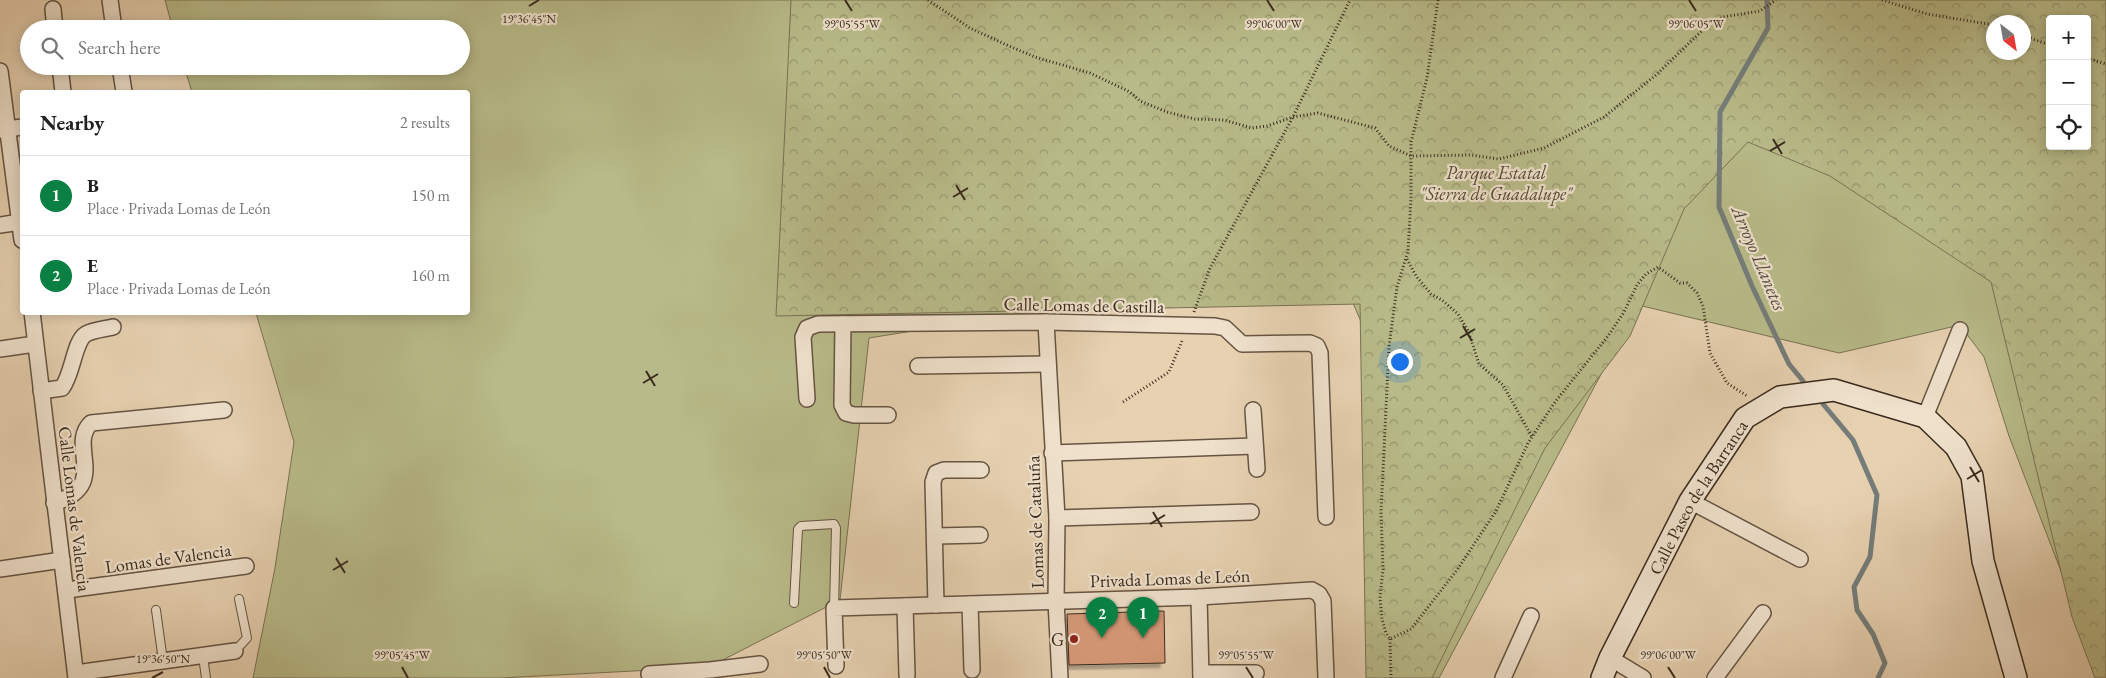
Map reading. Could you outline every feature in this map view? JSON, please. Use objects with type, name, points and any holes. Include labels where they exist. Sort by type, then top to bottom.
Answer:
[{"type":"street","points":[[110,0],[113,20]]},
{"type":"street","points":[[53,9],[54,20]]},
{"type":"street","points":[[0,71],[20,200],[20,222],[0,225]]},
{"type":"street","points":[[61,75],[63,90]]},
{"type":"street","points":[[121,75],[124,90]]},
{"type":"street","name":"Calle Lomas de Valencia","points":[[32,315],[76,676]]},
{"type":"street","name":"Calle Lomas de Castilla","points":[[807,399],[803,337],[807,328],[818,324],[1046,322],[1189,326],[1225,328],[1242,344],[1310,343],[1317,346],[1320,353],[1326,517]]},
{"type":"street","name":"Lomas de Cataluña","points":[[1046,322],[1056,518],[1056,601],[1060,678]]},
{"type":"street","points":[[843,324],[842,405],[846,413],[854,415],[888,415]]},
{"type":"street","points":[[41,391],[62,388],[66,384],[79,340],[86,333],[113,327]]},
{"type":"street","points":[[1926,417],[1960,330]]},
{"type":"street","points":[[0,349],[35,344]]},
{"type":"street","points":[[918,366],[1047,364]]},
{"type":"street","name":"Calle Paseo de la Barranca","points":[[1606,668],[1690,501],[1745,418],[1780,396],[1834,390],[1926,417],[1956,447],[1972,476],[1983,561],[2016,678]]},
{"type":"street","points":[[54,503],[70,498],[86,477],[83,437],[85,429],[91,424],[224,410]]},
{"type":"street","points":[[1253,410],[1257,469]]},
{"type":"street","points":[[1052,453],[1255,446]]},
{"type":"street","points":[[936,605],[936,536],[933,482],[936,473],[944,470],[981,470]]},
{"type":"street","points":[[1690,501],[1800,559]]},
{"type":"street","points":[[1056,518],[1251,512]]},
{"type":"street","points":[[936,536],[980,535]]},
{"type":"street","points":[[0,569],[62,560]]},
{"type":"street","name":"Lomas de Valencia","points":[[66,590],[246,566]]},
{"type":"street","name":"Privada Lomas de León","points":[[834,608],[1199,597],[1312,590],[1319,594],[1324,601],[1326,678]]},
{"type":"street","points":[[1199,597],[1201,675],[1256,673]]},
{"type":"street","points":[[970,604],[972,670]]},
{"type":"street","points":[[905,606],[907,675]]},
{"type":"street","points":[[834,608],[836,666]]},
{"type":"street","points":[[1715,678],[1763,613]]},
{"type":"street","points":[[1503,678],[1532,616]]},
{"type":"street","points":[[76,676],[113,673],[163,661],[234,652]]},
{"type":"street","points":[[649,674],[710,674],[760,664]]},
{"type":"street","points":[[1606,668],[1643,678]]},
{"type":"lane","points":[[794,603],[798,529],[801,526],[834,524],[834,608]]},
{"type":"lane","points":[[234,652],[247,638],[239,600]]},
{"type":"lane","points":[[156,610],[163,661]]},
{"type":"lane","points":[[202,656],[206,678]]},
{"type":"path","points":[[928,0],[970,28],[1035,57],[1090,73],[1160,110],[1195,119],[1224,120],[1252,128],[1267,126],[1293,117],[1318,113],[1375,128],[1390,146],[1411,156],[1471,155],[1499,159],[1544,148],[1604,117],[1656,75],[1709,24],[1723,17],[1760,11],[1776,0]]},
{"type":"path","points":[[1124,402],[1170,372],[1210,268],[1293,117],[1350,0]]},
{"type":"path","points":[[1391,678],[1390,639],[1386,634],[1382,619],[1380,598],[1383,570],[1381,520],[1385,423],[1394,301],[1406,258],[1411,199],[1411,142],[1427,78],[1438,0]]},
{"type":"path","points":[[1882,0],[1927,14],[1986,24]]},
{"type":"path","points":[[2031,38],[2046,44]]},
{"type":"path","points":[[2091,59],[2106,64]]},
{"type":"path","points":[[1406,258],[1416,276],[1431,294],[1442,300],[1458,314],[1469,333],[1479,364],[1503,385],[1532,437]]},
{"type":"path","points":[[1390,639],[1397,638],[1411,629],[1471,550],[1496,511],[1518,462],[1532,437],[1574,378],[1608,336],[1624,312],[1637,285],[1646,274],[1658,267],[1680,282],[1687,283],[1697,294],[1703,306],[1710,353],[1727,382],[1745,394],[1758,410]]},
{"type":"green space","points":[[165,0],[2106,0],[2106,678],[2102,678],[2009,436],[1984,357],[1960,325],[1839,353],[1638,305],[1439,678],[1369,678],[1365,331],[1347,289],[1181,288],[869,338],[840,600],[709,667],[501,678],[253,678],[275,568],[294,442],[257,315],[470,315],[470,90],[191,90],[187,75],[470,75],[470,20],[171,20]]},
{"type":"green space","name":"Parque Estatal \"Sierra de Guadalupe\"","points":[[791,0],[2106,0],[2106,678],[2095,678],[2072,617],[1991,282],[1830,176],[1748,142],[1684,209],[1630,336],[1545,448],[1432,678],[1366,678],[1360,304],[776,316]]},
{"type":"building","points":[[1164,611],[1165,663],[1069,665],[1067,614]]},
{"type":"waterway","name":"Arroyo Llanetes","points":[[1767,0],[1768,28],[1720,112],[1719,207],[1752,286],[1789,364],[1803,381]]},
{"type":"waterway","name":"Arroyo Llanetes","points":[[1823,404],[1853,440],[1877,495],[1870,557],[1854,587],[1857,610],[1873,634],[1885,663],[1878,678]]},
{"type":"place","name":"E","points":[[1102,638]]},
{"type":"place","name":"B","points":[[1143,638]]},
{"type":"place","name":"G","points":[[1074,639]]}]
